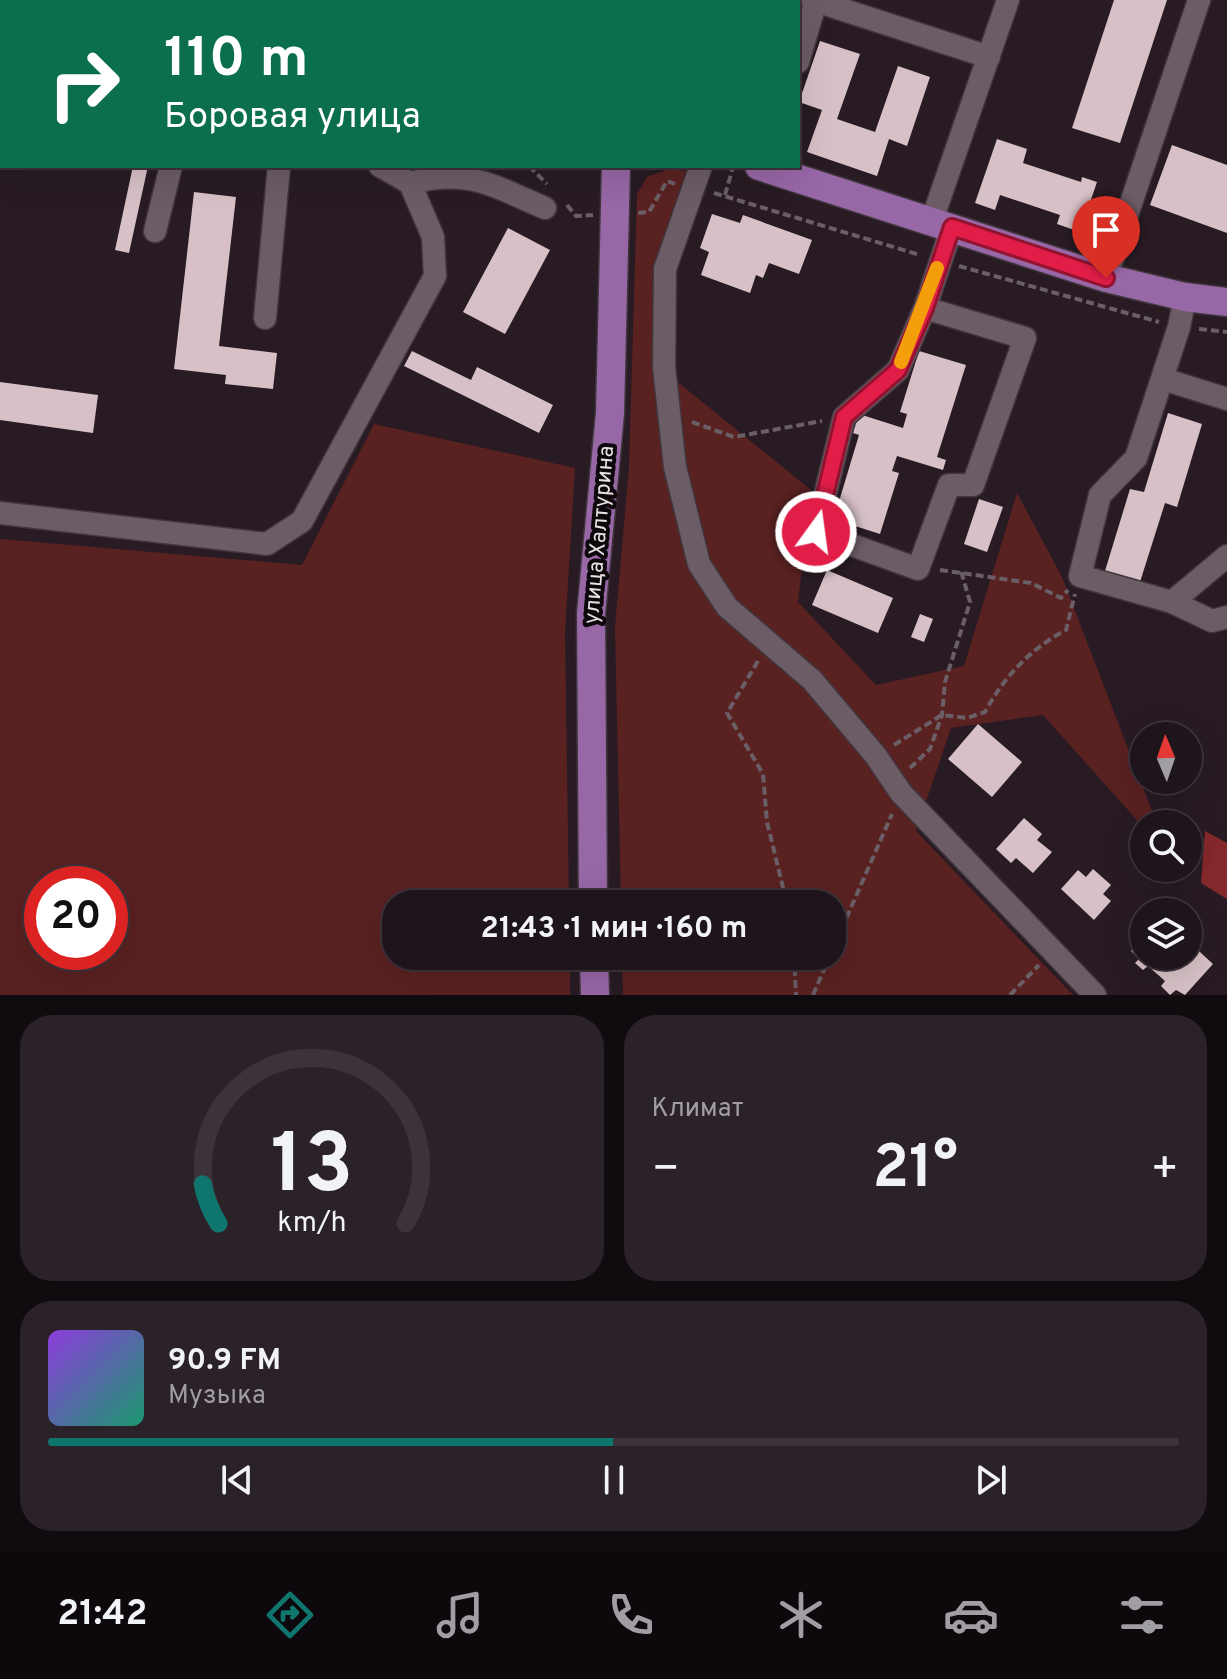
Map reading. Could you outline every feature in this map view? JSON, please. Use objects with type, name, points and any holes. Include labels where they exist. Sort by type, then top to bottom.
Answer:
[{"type":"main road","name":"улица Халтурина","points":[[593,890],[591,614],[610,413],[616,168]]},
{"type":"main road","points":[[767,168],[1106,278],[1185,297],[1227,302]]},
{"type":"main road","points":[[594,970],[595,995]]},
{"type":"street","points":[[925,308],[1025,338],[973,485],[949,485],[918,569],[816,532],[844,417],[898,370],[925,308],[939,261],[942,223],[1008,0]]},
{"type":"street","points":[[1106,278],[1199,0]]},
{"type":"street","points":[[800,54],[814,1],[989,57]]},
{"type":"street","points":[[155,231],[171,168]]},
{"type":"street","points":[[265,318],[279,168]]},
{"type":"street","points":[[0,513],[267,544],[302,521],[435,276],[433,237],[410,183],[384,168]]},
{"type":"street","points":[[700,168],[665,269],[664,367],[675,467],[699,564],[727,607],[812,680],[876,756],[898,788],[1095,995]]},
{"type":"street","points":[[410,183],[440,175],[472,177],[554,199]]},
{"type":"street","points":[[1185,297],[1179,327],[1136,458],[1100,495],[1080,576],[1172,602],[1212,621],[1227,617]]},
{"type":"street","points":[[1163,379],[1227,399]]},
{"type":"street","points":[[1172,602],[1227,556]]},
{"type":"path","points":[[531,168],[554,199],[576,216],[649,212]]},
{"type":"path","points":[[733,168],[725,195],[939,261],[1179,327],[1227,332]]},
{"type":"path","points":[[670,421],[694,422],[734,437],[844,417]]},
{"type":"path","points":[[918,569],[961,571],[1031,583],[1061,598],[1080,576]]},
{"type":"path","points":[[846,916],[898,788],[930,749],[942,715],[945,682],[970,602],[961,571]]},
{"type":"path","points":[[876,756],[942,715],[967,718],[985,712],[1002,682],[1046,640],[1066,630],[1080,576]]},
{"type":"path","points":[[764,639],[756,667],[727,713],[763,774],[767,822],[784,890]]},
{"type":"path","points":[[1010,995],[1053,950]]},
{"type":"path","points":[[795,970],[796,995]]},
{"type":"path","points":[[813,995],[824,970]]},
{"type":"shaded area","points":[[669,169],[692,172],[658,366],[811,490],[798,602],[876,685],[964,666],[1017,493],[1062,577],[1130,754],[1130,794],[1145,794],[1152,810],[1130,812],[1043,715],[951,728],[916,831],[1073,995],[623,995],[622,970],[846,970],[846,890],[621,890],[615,627],[629,467],[637,194],[647,177]]},
{"type":"shaded area","points":[[374,424],[575,468],[565,633],[569,890],[382,890],[382,970],[570,970],[570,995],[0,995],[0,539],[302,565]]},
{"type":"shaded area","points":[[1205,831],[1227,843],[1227,899],[1201,883]]},
{"type":"building","points":[[1114,0],[1167,0],[1120,143],[1072,128]]},
{"type":"building","points":[[820,41],[860,54],[837,119],[875,132],[898,66],[930,77],[907,146],[889,139],[877,176],[807,152],[822,110],[800,102]]},
{"type":"building","points":[[997,139],[1027,149],[1023,163],[1081,182],[1082,177],[1097,182],[1080,232],[1057,224],[1060,215],[1000,195],[995,210],[975,203]]},
{"type":"building","points":[[1172,145],[1227,165],[1227,233],[1150,205]]},
{"type":"building","points":[[133,168],[148,168],[129,253],[115,250]]},
{"type":"building","points":[[194,192],[236,197],[219,346],[277,353],[273,389],[225,384],[226,375],[174,369]]},
{"type":"building","points":[[712,214],[740,223],[743,215],[812,240],[799,274],[769,263],[763,278],[756,275],[750,293],[701,275],[709,252],[700,248]]},
{"type":"building","points":[[508,228],[550,250],[505,334],[463,312]]},
{"type":"building","points":[[412,351],[471,380],[477,367],[553,405],[539,433],[404,366]]},
{"type":"building","points":[[919,351],[966,365],[937,457],[946,460],[943,470],[897,456],[892,471],[899,473],[880,534],[855,526],[853,535],[831,528],[859,435],[853,433],[859,414],[903,428],[907,414],[900,412]]},
{"type":"building","points":[[0,382],[98,395],[93,433],[0,420]]},
{"type":"building","points":[[1168,413],[1202,424],[1177,507],[1165,503],[1140,582],[1105,571],[1130,489],[1144,492]]},
{"type":"building","points":[[979,499],[1003,507],[987,552],[964,544]]},
{"type":"building","points":[[827,570],[893,598],[878,633],[812,605]]},
{"type":"building","points":[[920,614],[933,619],[924,642],[911,637]]},
{"type":"building","points":[[978,724],[1022,762],[992,797],[948,759]]},
{"type":"building","points":[[1024,818],[1042,834],[1037,840],[1052,852],[1033,873],[1016,858],[1011,863],[996,849]]},
{"type":"building","points":[[1093,869],[1111,885],[1103,894],[1111,901],[1094,920],[1061,889],[1078,870],[1086,877]]},
{"type":"building","points":[[1202,954],[1213,964],[1185,995],[1176,990],[1170,995],[1161,986],[1165,981],[1153,970],[1202,970]]},
{"type":"slow traffic","points":[[901,362],[925,308],[937,268]]},
{"type":"route","points":[[816,532],[844,417],[863,397],[898,370],[925,308],[952,227],[1106,278]]}]
